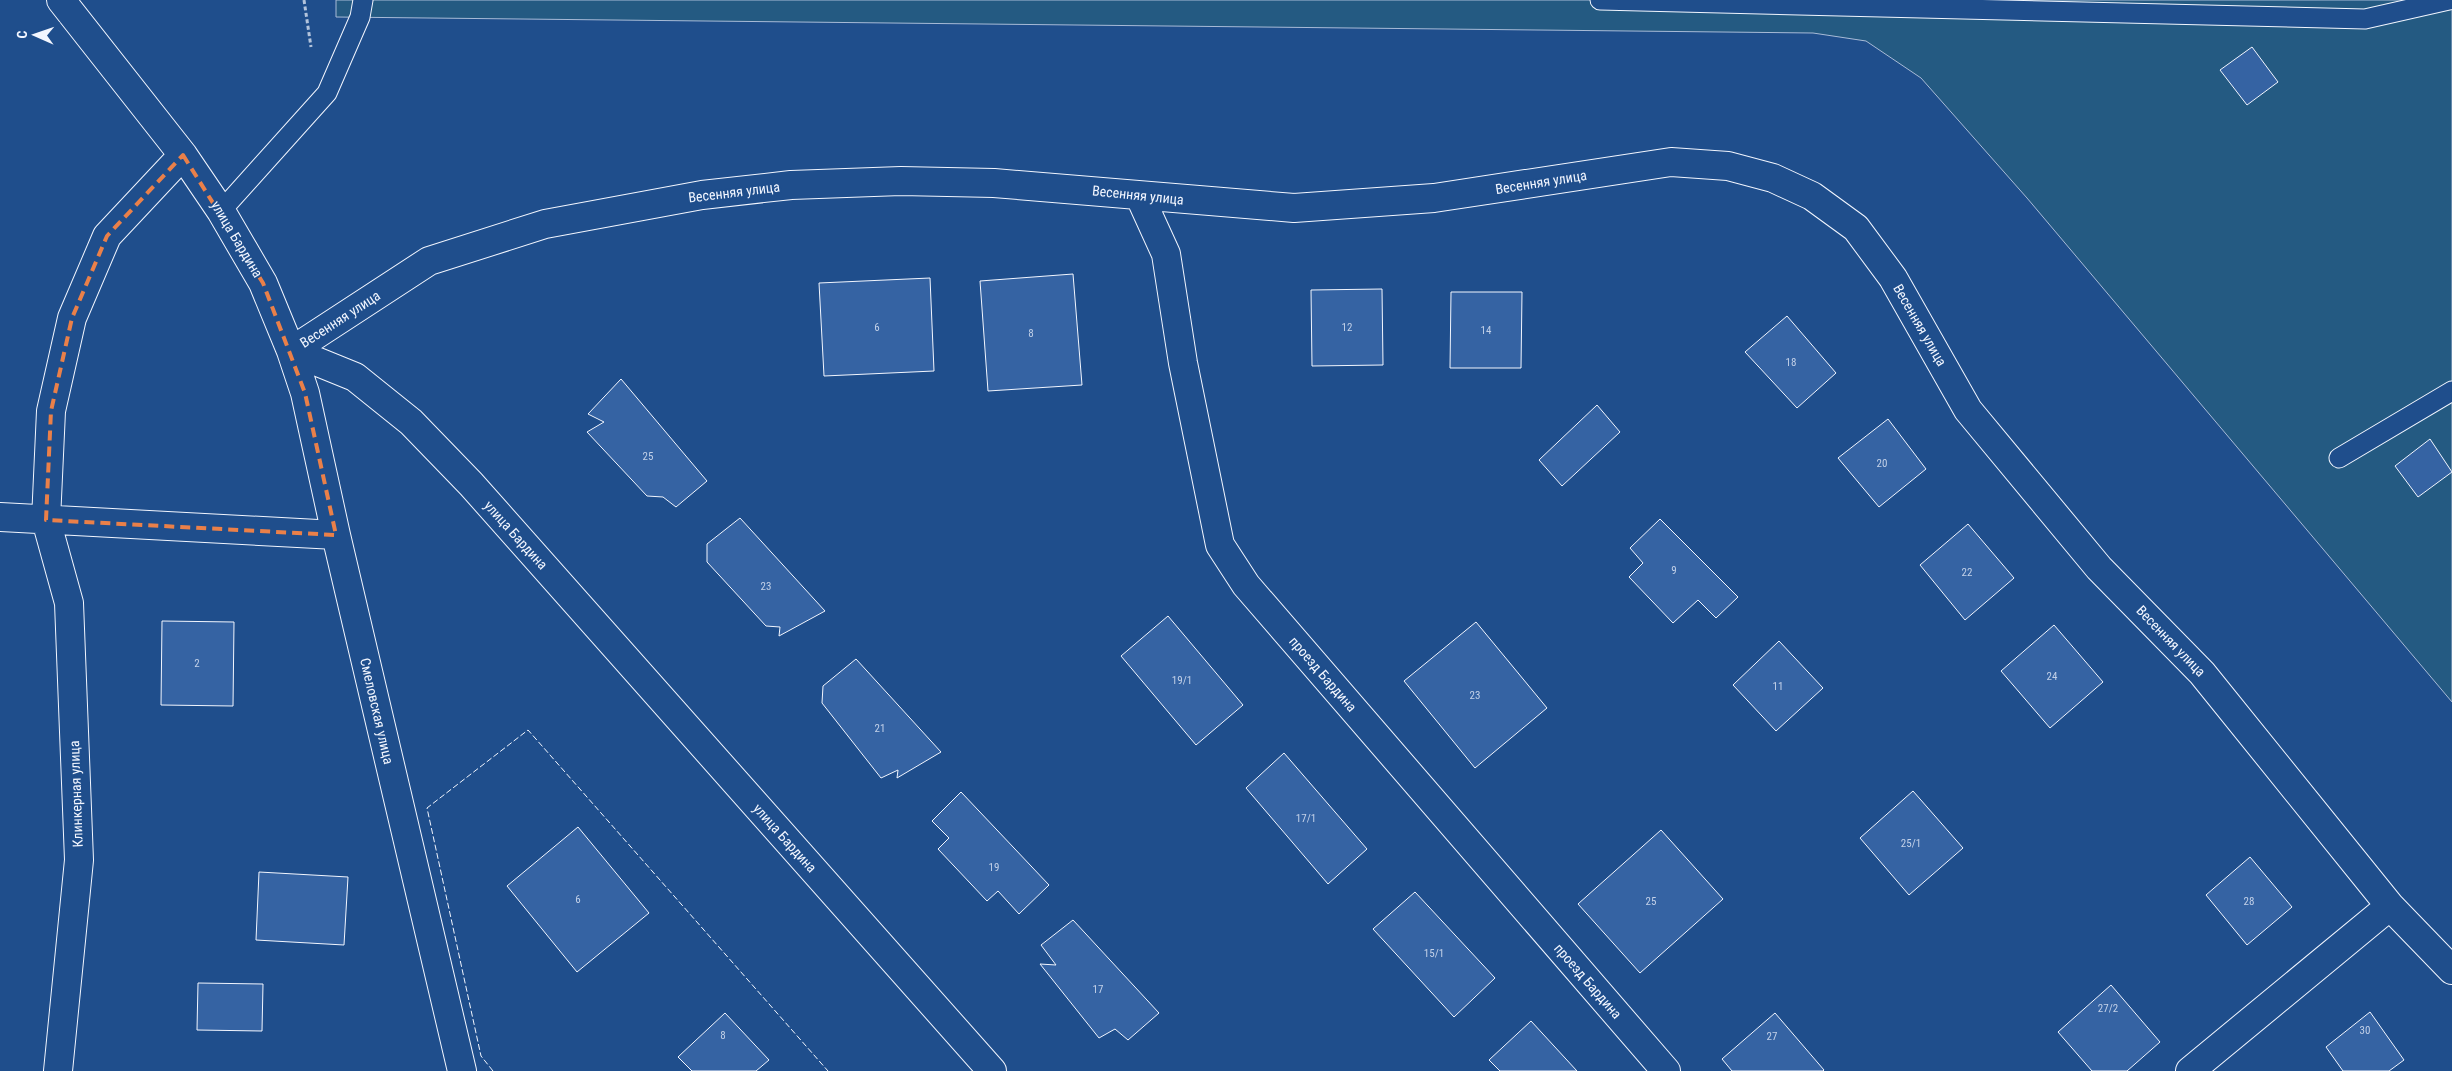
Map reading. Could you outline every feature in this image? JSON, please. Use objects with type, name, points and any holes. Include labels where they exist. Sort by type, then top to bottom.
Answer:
[{"type":"street","name":"улица Бардина","points":[[61,0],[183,155],[221,211],[263,283],[291,351],[355,377],[418,429],[471,484],[992,1071]]},
{"type":"street","name":"Клинкерная улица","points":[[58,1071],[79,860],[70,602],[46,520],[51,411],[72,318],[107,236],[183,155]]},
{"type":"street","name":"Весенняя улица","points":[[291,351],[429,261],[545,224],[615,209],[702,195],[782,186],[901,181],[1048,186],[1140,197],[1294,208],[1434,198],[1671,162],[1728,166],[1773,178],[1812,196],[1856,228],[1893,278],[1968,410],[2099,568],[2202,673],[2390,906],[2452,970]]},
{"type":"street","name":"проезд Бардина","points":[[1140,197],[1166,254],[1183,363],[1220,545],[1246,585],[1666,1071]]},
{"type":"street","name":"Смеловская улица","points":[[291,351],[305,393],[336,534],[462,1071]]},
{"type":"street","points":[[0,518],[336,534]]},
{"type":"street","points":[[2190,1071],[2390,906]]},
{"type":"lane","points":[[221,211],[327,93],[360,17],[363,0]]},
{"type":"lane","points":[[1600,0],[2365,19],[2449,0]]},
{"type":"lane","points":[[2339,458],[2452,390]]},
{"type":"highlighted area","points":[[183,155],[263,283],[305,393],[336,535],[46,520],[51,411],[72,318],[107,236]]},
{"type":"shaded area","points":[[336,0],[2452,0],[2452,702],[2027,198],[1921,78],[1866,41],[1813,33],[336,17]]},
{"type":"building","points":[[2252,47],[2278,82],[2247,105],[2220,70]]},
{"type":"building","points":[[1073,274],[1082,385],[988,391],[980,281]]},
{"type":"building","points":[[930,278],[934,371],[824,376],[819,283]]},
{"type":"building","points":[[1382,289],[1383,365],[1312,366],[1311,290]]},
{"type":"building","points":[[1451,292],[1522,292],[1521,368],[1450,368]]},
{"type":"building","points":[[1787,316],[1836,373],[1797,408],[1745,352]]},
{"type":"building","points":[[621,379],[707,481],[676,507],[663,497],[647,496],[587,432],[604,422],[588,414]]},
{"type":"building","points":[[1597,405],[1620,432],[1562,486],[1539,460]]},
{"type":"building","points":[[1888,419],[1926,469],[1879,507],[1838,458]]},
{"type":"building","points":[[2430,439],[2452,472],[2418,497],[2395,466]]},
{"type":"building","points":[[740,518],[825,611],[779,636],[780,627],[766,626],[707,562],[707,544]]},
{"type":"building","points":[[1660,519],[1738,597],[1716,618],[1698,600],[1673,623],[1629,577],[1643,563],[1630,548]]},
{"type":"building","points":[[1968,524],[2014,578],[1965,620],[1920,565]]},
{"type":"building","points":[[1168,616],[1243,705],[1196,745],[1121,656]]},
{"type":"building","points":[[162,621],[234,622],[233,706],[161,705]]},
{"type":"building","points":[[1476,622],[1547,708],[1475,768],[1404,681]]},
{"type":"building","points":[[2054,625],[2103,682],[2050,728],[2001,671]]},
{"type":"building","points":[[1779,641],[1823,688],[1776,731],[1733,685]]},
{"type":"building","points":[[856,659],[941,752],[897,778],[898,770],[881,778],[822,703],[823,686]]},
{"type":"building","points":[[1284,753],[1367,849],[1328,884],[1246,788]]},
{"type":"building","points":[[1913,791],[1963,848],[1909,895],[1860,838]]},
{"type":"building","points":[[961,792],[1049,885],[1019,914],[998,891],[987,901],[938,849],[949,838],[932,821]]},
{"type":"building","points":[[578,827],[649,913],[577,972],[507,886]]},
{"type":"building","points":[[1661,830],[1723,899],[1640,973],[1578,904]]},
{"type":"building","points":[[2250,857],[2292,907],[2247,945],[2206,895]]},
{"type":"building","points":[[259,872],[348,877],[344,945],[256,940]]},
{"type":"building","points":[[1415,892],[1495,978],[1454,1017],[1373,929]]},
{"type":"building","points":[[1073,920],[1159,1013],[1128,1040],[1115,1029],[1099,1038],[1040,964],[1056,965],[1041,945]]},
{"type":"building","points":[[198,983],[263,984],[262,1031],[197,1030]]},
{"type":"building","points":[[2111,985],[2160,1042],[2127,1071],[2092,1071],[2058,1032]]},
{"type":"building","points":[[2370,1012],[2404,1060],[2389,1071],[2343,1071],[2326,1047]]},
{"type":"building","points":[[725,1013],[769,1060],[756,1071],[692,1071],[678,1057]]},
{"type":"building","points":[[1775,1013],[1823,1071],[1732,1071],[1722,1059]]},
{"type":"building","points":[[1531,1021],[1577,1071],[1500,1071],[1489,1060]]},
{"type":"fence","points":[[493,1071],[481,1056],[427,808],[528,730],[828,1071]]}]
